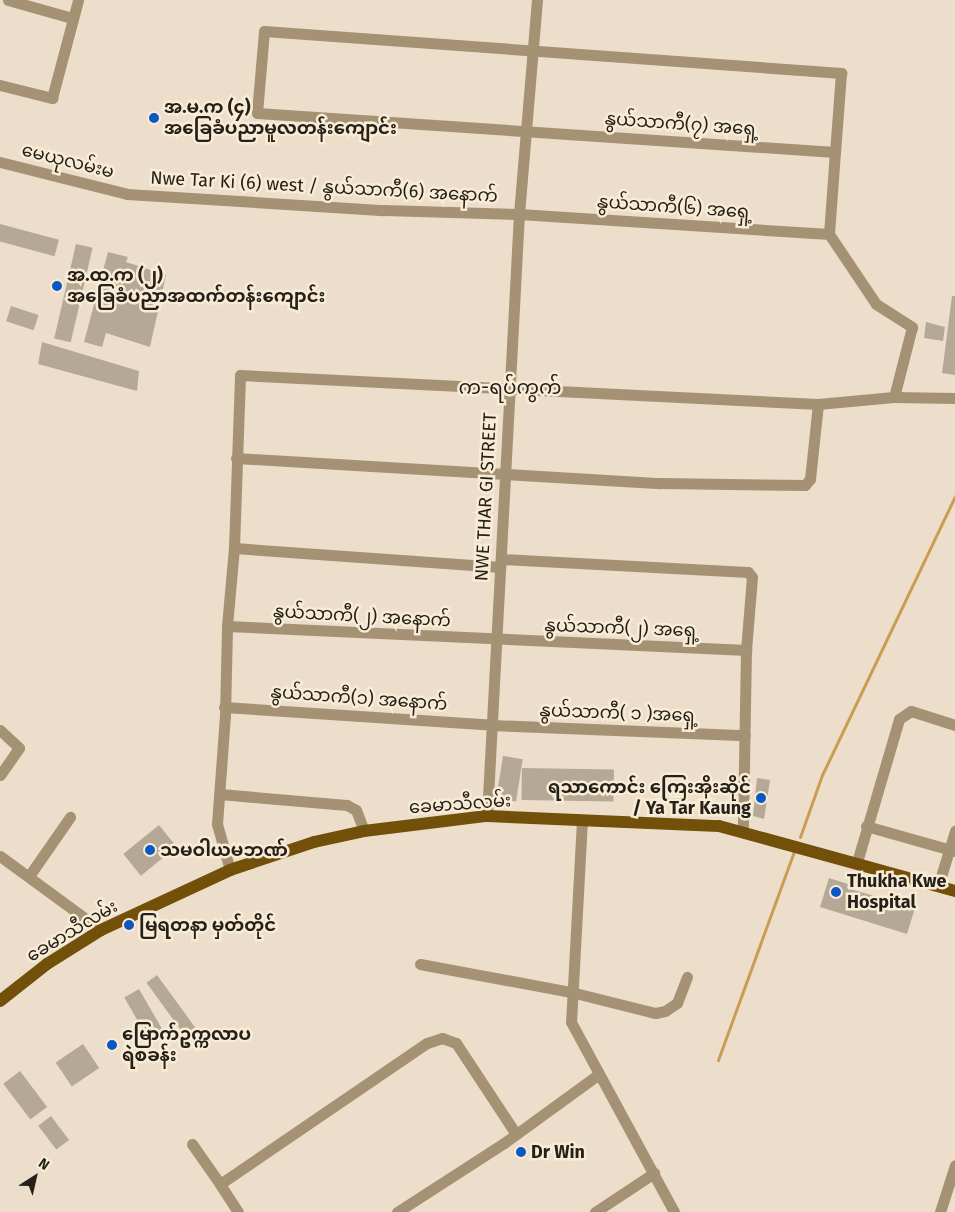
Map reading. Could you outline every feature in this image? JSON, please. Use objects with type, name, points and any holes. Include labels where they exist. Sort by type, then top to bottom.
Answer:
[{"type":"main road","name":"ခေမာသီလမ်း","points":[[0,1001],[46,964],[101,930],[230,870],[314,842],[364,830],[487,816],[719,826],[743,830],[955,891]]},
{"type":"street","points":[[8,0],[72,18]]},
{"type":"street","points":[[0,85],[52,98],[78,0]]},
{"type":"street","name":"NWE THAR GI STREET","points":[[487,816],[519,214],[537,0]]},
{"type":"street","name":"နွယ်သာကီ(၇) အရှေ့","points":[[533,52],[264,31],[257,113],[836,152]]},
{"type":"street","points":[[533,52],[841,73],[829,234],[876,304],[912,327],[894,397]]},
{"type":"street","name":"မေယုလမ်းမ","points":[[0,162],[127,194]]},
{"type":"street","name":"Nwe Tar Ki (6) west / နွယ်သာကီ(6) အနောက်","points":[[127,194],[384,210],[519,214]]},
{"type":"street","name":"နွယ်သာကီ(၆) အရှေ့","points":[[519,214],[829,234]]},
{"type":"street","points":[[230,870],[218,818],[226,626],[234,548],[240,375],[509,391],[818,404],[894,397],[955,398]]},
{"type":"street","points":[[236,458],[679,484],[805,485],[810,479],[818,404]]},
{"type":"street","points":[[234,548],[500,563],[741,569],[752,577],[746,650],[743,830]]},
{"type":"street","name":"နွယ်သာကီ(၂) အနောက်","points":[[226,626],[496,640]]},
{"type":"street","name":"နွယ်သာကီ(၂) အရှေ့","points":[[496,640],[746,650]]},
{"type":"street","name":"နွယ်သာကီ(၁) အနောက်","points":[[224,707],[492,725]]},
{"type":"street","points":[[856,862],[899,719],[911,712],[955,725]]},
{"type":"street","name":"နွယ်သာကီ( ၁ )အရှေ့","points":[[492,725],[745,735]]},
{"type":"street","points":[[0,730],[19,748],[0,775]]},
{"type":"street","points":[[220,794],[347,805],[356,810],[364,830]]},
{"type":"street","points":[[29,876],[70,817]]},
{"type":"street","points":[[582,820],[571,1022],[674,1212]]},
{"type":"street","points":[[866,826],[952,850]]},
{"type":"street","points":[[938,886],[952,850],[955,831]]},
{"type":"street","points":[[0,856],[101,930]]},
{"type":"street","points":[[420,964],[655,1013],[665,1011],[677,1003],[687,977]]},
{"type":"street","points":[[220,1184],[427,1043],[442,1038],[456,1043],[516,1134]]},
{"type":"street","points":[[397,1212],[516,1134],[599,1074]]},
{"type":"street","points":[[192,1144],[238,1212]]},
{"type":"street","points":[[940,1212],[955,1165]]},
{"type":"street","points":[[595,1212],[654,1173]]},
{"type":"building","name":"အ.ထ.က (၂) အခြေခံပညာအထက်တန်းကျောင်း","points":[[0,224],[59,240],[55,256],[0,242]]},
{"type":"building","points":[[76,244],[93,248],[71,342],[54,339]]},
{"type":"building","points":[[108,252],[128,257],[126,262],[166,275],[150,347],[106,333],[102,347],[84,342]]},
{"type":"building","points":[[952,296],[955,296],[955,375],[942,373]]},
{"type":"building","points":[[11,306],[39,315],[34,330],[6,321]]},
{"type":"building","points":[[926,322],[945,327],[943,341],[924,338]]},
{"type":"building","points":[[42,342],[139,371],[137,391],[38,364]]},
{"type":"building","points":[[503,756],[523,759],[516,802],[496,798]]},
{"type":"building","points":[[522,768],[614,770],[613,802],[521,800]]},
{"type":"building","name":"ရသာကောင်း ကြေးအိုးဆိုင် / Ya Tar Kaung","points":[[757,778],[770,780],[764,819],[753,816]]},
{"type":"building","name":"သမဝါယမဘဏ်","points":[[159,825],[177,847],[141,876],[123,854]]},
{"type":"building","points":[[829,878],[848,884],[847,888],[915,908],[907,934],[820,907]]},
{"type":"building","points":[[157,975],[196,1028],[185,1036],[146,983]]},
{"type":"building","points":[[139,989],[163,1031],[148,1039],[124,998]]},
{"type":"building","points":[[83,1044],[99,1068],[72,1086],[56,1062]]},
{"type":"building","points":[[20,1071],[47,1107],[30,1120],[3,1084]]},
{"type":"building","points":[[51,1116],[69,1140],[56,1150],[38,1126]]},
{"type":"waterway","points":[[800,837],[822,775],[955,496]]},
{"type":"waterway","points":[[718,1060],[794,851]]},
{"type":"place","name":"အ.မ.က (၄) အခြေခံပညာမူလတန်းကျောင်း","points":[[154,118]]},
{"type":"place","name":"အ.ထ.က (၂) အခြေခံပညာအထက်တန်းကျောင်း","points":[[57,286]]},
{"type":"place","name":"ရသာကောင်း ကြေးအိုးဆိုင် / Ya Tar Kaung","points":[[761,798]]},
{"type":"place","name":"သမဝါယမဘဏ်","points":[[150,850]]},
{"type":"place","name":"Thukha Kwe Hospital","points":[[836,892]]},
{"type":"place","name":"မြရတနာ မှတ်တိုင်","points":[[129,925]]},
{"type":"place","name":"မြောက်ဥက္ကလာပ ရဲစခန်း","points":[[112,1045]]},
{"type":"place","name":"Dr Win","points":[[521,1152]]},
{"type":"district","name":"က-ရပ်ကွက်","points":[[510,387]]}]
